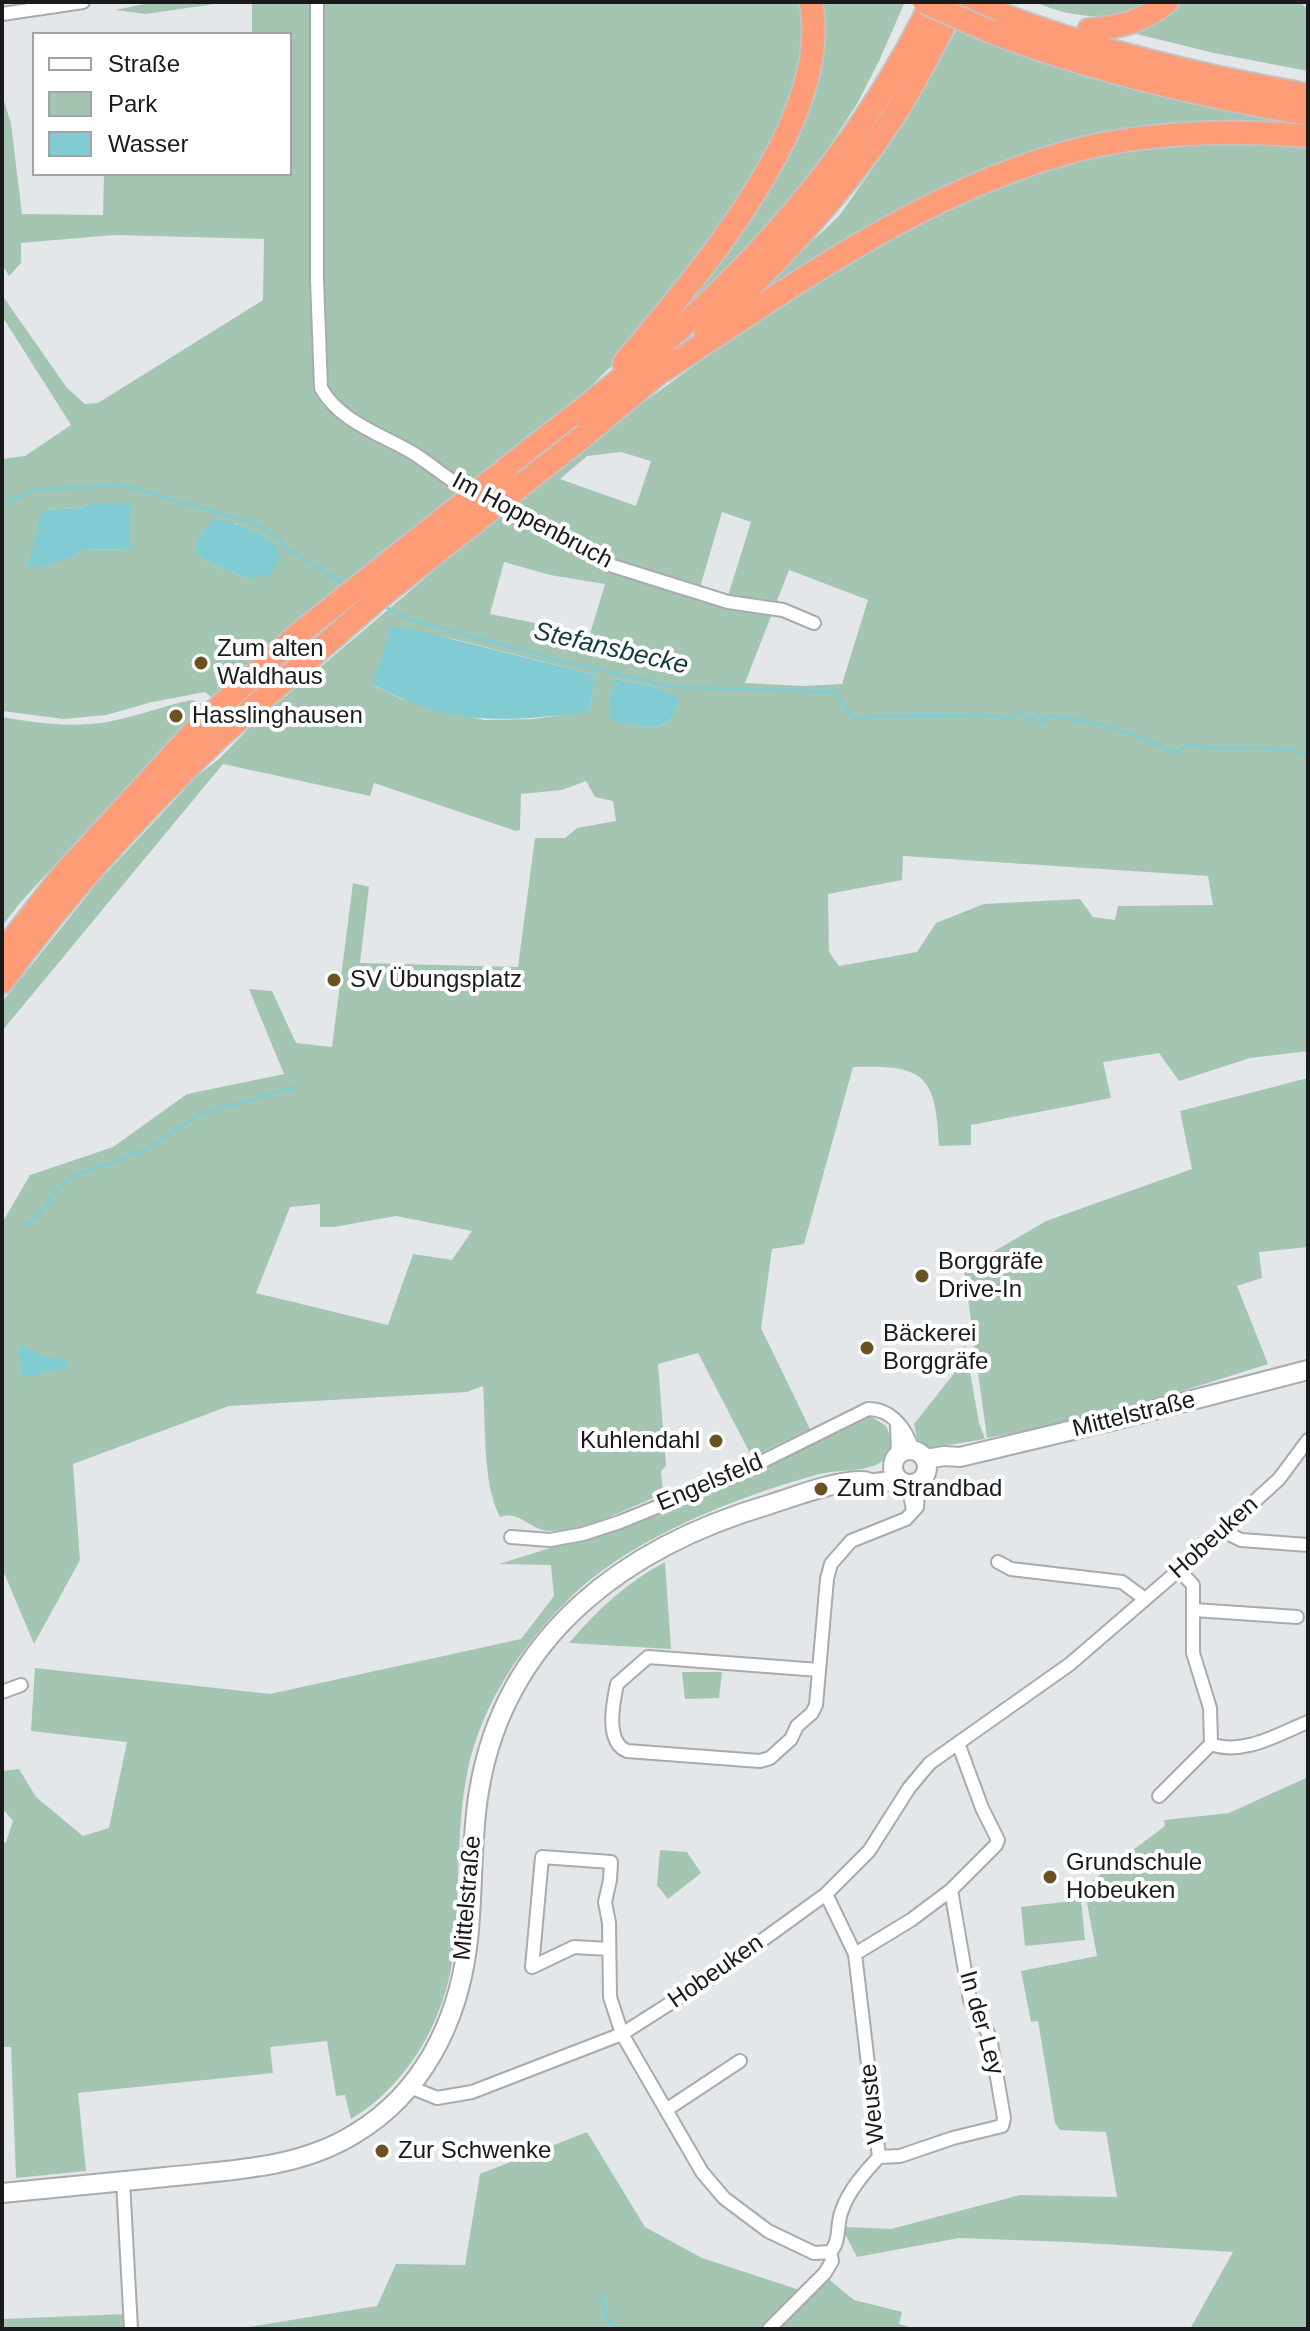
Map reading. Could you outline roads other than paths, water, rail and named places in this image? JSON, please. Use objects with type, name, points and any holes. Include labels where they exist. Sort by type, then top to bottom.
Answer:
[{"type":"highway","points":[[579,425],[623,363],[691,283],[731,229],[776,154],[800,105],[811,68],[814,44],[811,2]]},
{"type":"highway","points":[[924,2],[1089,30],[1207,61],[1308,79]]},
{"type":"highway","points":[[2,953],[62,876],[211,730],[380,597],[579,425],[716,294],[777,231],[852,138],[889,81],[932,2]]},
{"type":"highway","points":[[664,370],[730,307],[828,204],[891,120],[958,2]]},
{"type":"highway","points":[[969,2],[998,15],[1129,56],[1236,82],[1308,95]]},
{"type":"highway","points":[[1089,30],[1124,25],[1149,17],[1167,2]]},
{"type":"highway","points":[[998,15],[1069,59],[1229,100],[1308,114]]},
{"type":"highway","points":[[579,425],[838,257],[946,198],[994,178],[1084,148],[1130,140],[1183,134],[1308,136]]},
{"type":"highway","points":[[2,982],[75,889],[160,794],[211,730]]},
{"type":"main road","name":"Mittelstraße","points":[[2,2193],[256,2168],[317,2153],[357,2133],[410,2087],[439,2046],[454,2009],[467,1949],[478,1794],[490,1743],[507,1698],[541,1644],[565,1618],[628,1567],[664,1546],[747,1511],[835,1485],[862,1481],[877,1472],[910,1469],[944,1456],[960,1457],[1308,1370]]},
{"type":"street","points":[[2,14],[83,2]]},
{"type":"street","name":"Im Hoppenbruch","points":[[317,2],[317,279],[321,388],[326,398],[352,420],[413,453],[467,491],[516,512],[613,566],[728,602],[783,610],[814,623]]},
{"type":"street","name":"Engelsfeld","points":[[511,1537],[550,1540],[583,1534],[620,1522],[733,1476],[868,1409],[885,1411],[909,1438],[913,1510],[900,1522],[851,1541],[831,1564],[819,1670]]},
{"type":"street","name":"Hobeuken","points":[[410,2087],[437,2098],[472,2092],[622,2034],[713,1976],[826,1894],[869,1851],[918,1776],[930,1763],[1070,1664],[1279,1479],[1308,1440]]},
{"type":"street","points":[[1223,1531],[1241,1540],[1308,1545]]},
{"type":"street","points":[[998,1562],[1019,1570],[1122,1582],[1145,1599]]},
{"type":"street","points":[[1159,1796],[1211,1744],[1210,1708],[1193,1653],[1193,1585],[1179,1570]]},
{"type":"street","points":[[1194,1610],[1297,1617]]},
{"type":"street","points":[[648,1657],[819,1670],[815,1709],[797,1726],[791,1739],[765,1760],[627,1751],[615,1743],[617,1684],[648,1657]]},
{"type":"street","points":[[2,1692],[21,1685]]},
{"type":"street","points":[[1211,1744],[1224,1749],[1238,1749],[1308,1722]]},
{"type":"street","points":[[855,1954],[911,1920],[951,1890],[996,1845],[998,1840],[982,1808],[958,1743]]},
{"type":"street","points":[[609,1949],[574,1947],[532,1967],[542,1857],[611,1862],[605,1902],[609,1923],[610,1997],[622,2034],[702,2172],[738,2211],[768,2231],[814,2253],[830,2252]]},
{"type":"street","name":"In der Ley","points":[[879,2157],[900,2156],[1002,2126],[1004,2118],[990,2037],[970,2000],[951,1890]]},
{"type":"street","name":"Weuste","points":[[769,2329],[825,2273],[832,2261],[830,2252],[835,2247],[846,2201],[879,2157],[855,1954],[826,1894]]},
{"type":"street","points":[[666,2110],[740,2061]]},
{"type":"street","points":[[123,2181],[131,2329]]},
{"type":"water","points":[[131,503],[129,549],[82,550],[70,559],[33,568],[25,565],[34,546],[42,510]]},
{"type":"water","points":[[215,519],[250,529],[279,550],[279,561],[271,574],[249,579],[197,555],[200,535]]},
{"type":"water","points":[[391,626],[595,675],[589,712],[531,718],[478,718],[427,708],[400,698],[373,684]]},
{"type":"water","points":[[615,679],[653,686],[678,697],[671,719],[664,724],[646,727],[612,720],[609,705]]},
{"type":"water","points":[[24,1345],[38,1354],[67,1360],[69,1366],[39,1375],[22,1376],[18,1347]]},
{"type":"waterway","name":"Stefansbecke","points":[[2,504],[34,490],[122,485],[253,523],[279,539],[287,549],[345,584]]},
{"type":"waterway","name":"Stefansbecke","points":[[383,606],[412,620],[562,661],[675,687],[835,692],[854,719],[989,715],[1009,718],[1020,712],[1030,721],[1038,713],[1043,722],[1048,716],[1097,724],[1175,753],[1188,745],[1278,749],[1308,754]]},
{"type":"waterway","points":[[26,1225],[39,1215],[57,1189],[74,1176],[147,1149],[199,1115],[295,1087]]},
{"type":"waterway","points":[[604,2296],[601,2298],[608,2320],[619,2329]]},
{"type":"place","name":"Zum alten Waldhaus","points":[[201,663]]},
{"type":"place","name":"Hasslinghausen","points":[[176,716]]},
{"type":"place","name":"SV Übungsplatz","points":[[334,980]]},
{"type":"place","name":"Borggräfe Drive-In","points":[[922,1276]]},
{"type":"place","name":"Bäckerei Borggräfe","points":[[867,1348]]},
{"type":"place","name":"Kuhlendahl","points":[[716,1441]]},
{"type":"place","name":"Zum Strandbad","points":[[821,1489]]},
{"type":"place","name":"Grundschule Hobeuken","points":[[1050,1877]]},
{"type":"place","name":"Zur Schwenke","points":[[382,2151]]}]
